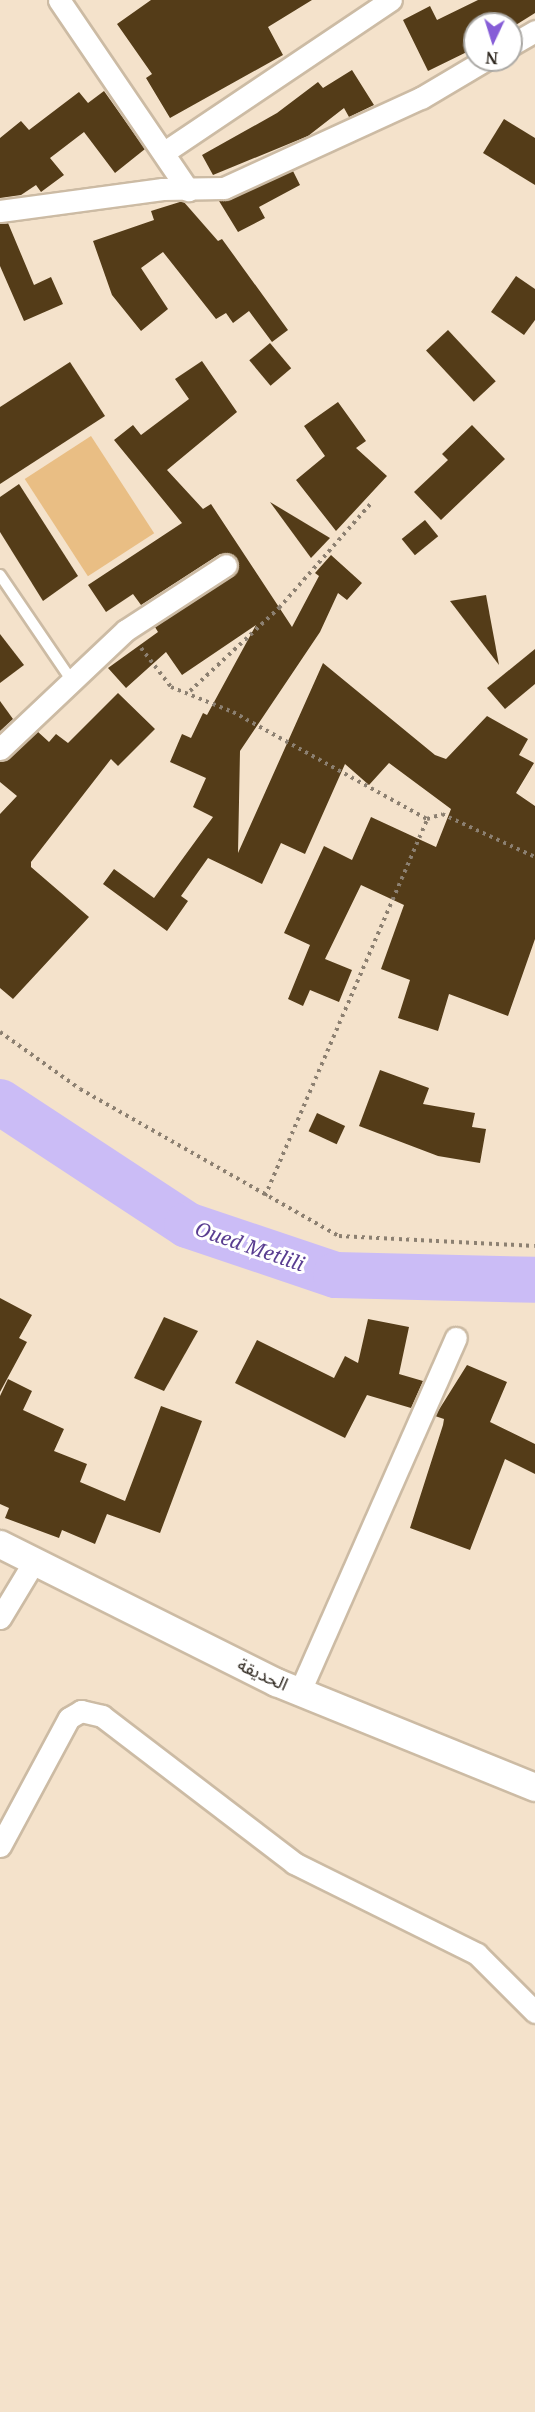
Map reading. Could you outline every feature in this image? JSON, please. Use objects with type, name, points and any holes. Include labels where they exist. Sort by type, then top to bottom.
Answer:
[{"type":"street","points":[[59,0],[166,151],[188,190]]},
{"type":"street","points":[[166,151],[391,0]]},
{"type":"street","points":[[0,211],[224,188],[421,98],[465,72]]},
{"type":"street","points":[[0,748],[70,678],[126,630],[225,565]]},
{"type":"street","points":[[300,1691],[456,1338]]},
{"type":"street","name":"الحديقة","points":[[0,1544],[300,1691],[535,1787]]},
{"type":"street","points":[[0,1618],[35,1560]]},
{"type":"street","points":[[0,1846],[69,1718],[81,1711],[102,1716],[294,1863],[477,1954],[535,2012]]},
{"type":"lane","points":[[0,575],[70,678]]},
{"type":"path","points":[[190,691],[279,608],[373,501]]},
{"type":"path","points":[[126,630],[171,687],[190,691],[427,819],[442,814],[535,857]]},
{"type":"path","points":[[265,1196],[427,819]]},
{"type":"path","points":[[0,1032],[80,1089],[339,1236],[535,1246]]},
{"type":"shaded area","points":[[91,436],[154,533],[88,576],[25,479]]},
{"type":"building","points":[[151,0],[312,0],[268,27],[283,55],[170,118],[146,78],[152,74],[117,24]]},
{"type":"building","points":[[478,0],[535,0],[535,13],[523,20],[523,12],[463,12],[463,54],[428,71],[403,20],[430,6],[437,20]]},
{"type":"building","points":[[352,70],[374,105],[349,117],[344,108],[308,136],[213,175],[202,155],[277,113],[318,82],[323,88]]},
{"type":"building","points":[[104,91],[145,149],[115,173],[84,132],[50,158],[64,175],[41,192],[36,185],[21,195],[0,198],[0,138],[21,121],[29,130],[79,92],[88,103]]},
{"type":"building","points":[[504,119],[535,138],[535,185],[483,153]]},
{"type":"building","points":[[293,171],[300,185],[259,207],[265,218],[238,232],[219,201]]},
{"type":"building","points":[[183,201],[218,241],[222,239],[288,330],[272,342],[249,311],[233,323],[226,313],[216,319],[163,252],[141,268],[168,309],[141,331],[112,295],[93,241],[154,220],[151,211]]},
{"type":"building","points":[[8,223],[34,285],[51,277],[63,304],[24,321],[0,266],[0,224]]},
{"type":"building","points":[[516,276],[535,289],[535,320],[524,335],[491,312]]},
{"type":"building","points":[[448,330],[496,381],[474,402],[426,350]]},
{"type":"building","points":[[270,343],[291,368],[271,386],[249,360]]},
{"type":"building","points":[[202,361],[237,412],[167,470],[203,509],[211,504],[292,627],[319,576],[315,573],[331,555],[362,583],[347,600],[338,593],[320,632],[240,751],[238,853],[323,663],[435,755],[446,759],[487,716],[528,739],[519,755],[534,763],[516,793],[535,806],[535,939],[508,1016],[449,994],[438,1031],[398,1018],[410,980],[381,969],[404,905],[361,885],[325,959],[352,970],[339,1002],[310,990],[303,1006],[288,999],[310,945],[284,933],[324,846],[352,860],[371,817],[436,847],[451,809],[389,763],[369,785],[345,764],[305,854],[281,843],[262,884],[208,858],[181,896],[188,901],[167,931],[103,884],[114,869],[154,898],[213,817],[193,807],[206,778],[170,762],[182,734],[191,738],[203,713],[207,715],[256,625],[182,675],[166,652],[126,688],[108,668],[158,632],[155,627],[233,575],[237,559],[220,554],[141,605],[133,594],[106,612],[88,585],[182,523],[114,440],[133,425],[141,435],[189,399],[175,379]]},
{"type":"building","points":[[70,362],[105,416],[0,484],[0,407]]},
{"type":"building","points":[[338,402],[366,441],[356,448],[387,476],[336,531],[296,480],[325,456],[304,426]]},
{"type":"building","points":[[472,425],[505,459],[441,520],[414,492],[448,460],[442,454]]},
{"type":"building","points":[[19,484],[78,576],[43,601],[0,532],[0,497]]},
{"type":"building","points":[[270,502],[330,538],[311,558]]},
{"type":"building","points":[[425,520],[438,536],[415,555],[402,539]]},
{"type":"building","points":[[486,595],[499,665],[450,601]]},
{"type":"building","points":[[0,634],[24,665],[0,683]]},
{"type":"building","points":[[535,649],[535,684],[505,709],[487,688]]},
{"type":"building","points":[[118,693],[155,729],[118,766],[111,759],[31,862],[31,867],[89,917],[13,999],[0,988],[0,814],[17,796],[0,782],[0,761],[37,731],[49,742],[56,734],[68,743]]},
{"type":"building","points":[[0,701],[13,719],[0,731]]},
{"type":"building","points":[[380,1070],[429,1088],[423,1104],[475,1113],[472,1127],[486,1129],[480,1163],[438,1156],[359,1126]]},
{"type":"building","points":[[317,1113],[345,1126],[337,1144],[309,1131]]},
{"type":"building","points":[[0,1298],[32,1315],[19,1338],[27,1342],[0,1392]]},
{"type":"building","points":[[164,1317],[198,1331],[164,1391],[134,1378]]},
{"type":"building","points":[[368,1319],[409,1327],[399,1374],[423,1381],[411,1408],[367,1395],[345,1438],[235,1383],[257,1340],[334,1378],[345,1356],[358,1363]]},
{"type":"building","points":[[467,1365],[507,1382],[490,1422],[535,1444],[535,1474],[505,1459],[470,1550],[410,1528],[443,1425],[444,1419],[435,1416]]},
{"type":"building","points":[[8,1379],[32,1391],[23,1410],[64,1429],[54,1451],[87,1464],[80,1482],[125,1501],[161,1406],[202,1421],[160,1533],[107,1514],[95,1544],[62,1530],[59,1538],[5,1518],[9,1508],[0,1504],[0,1396]]},
{"type":"waterway","name":"Oued Metlili","points":[[0,1102],[187,1225],[336,1275],[535,1280]]}]
